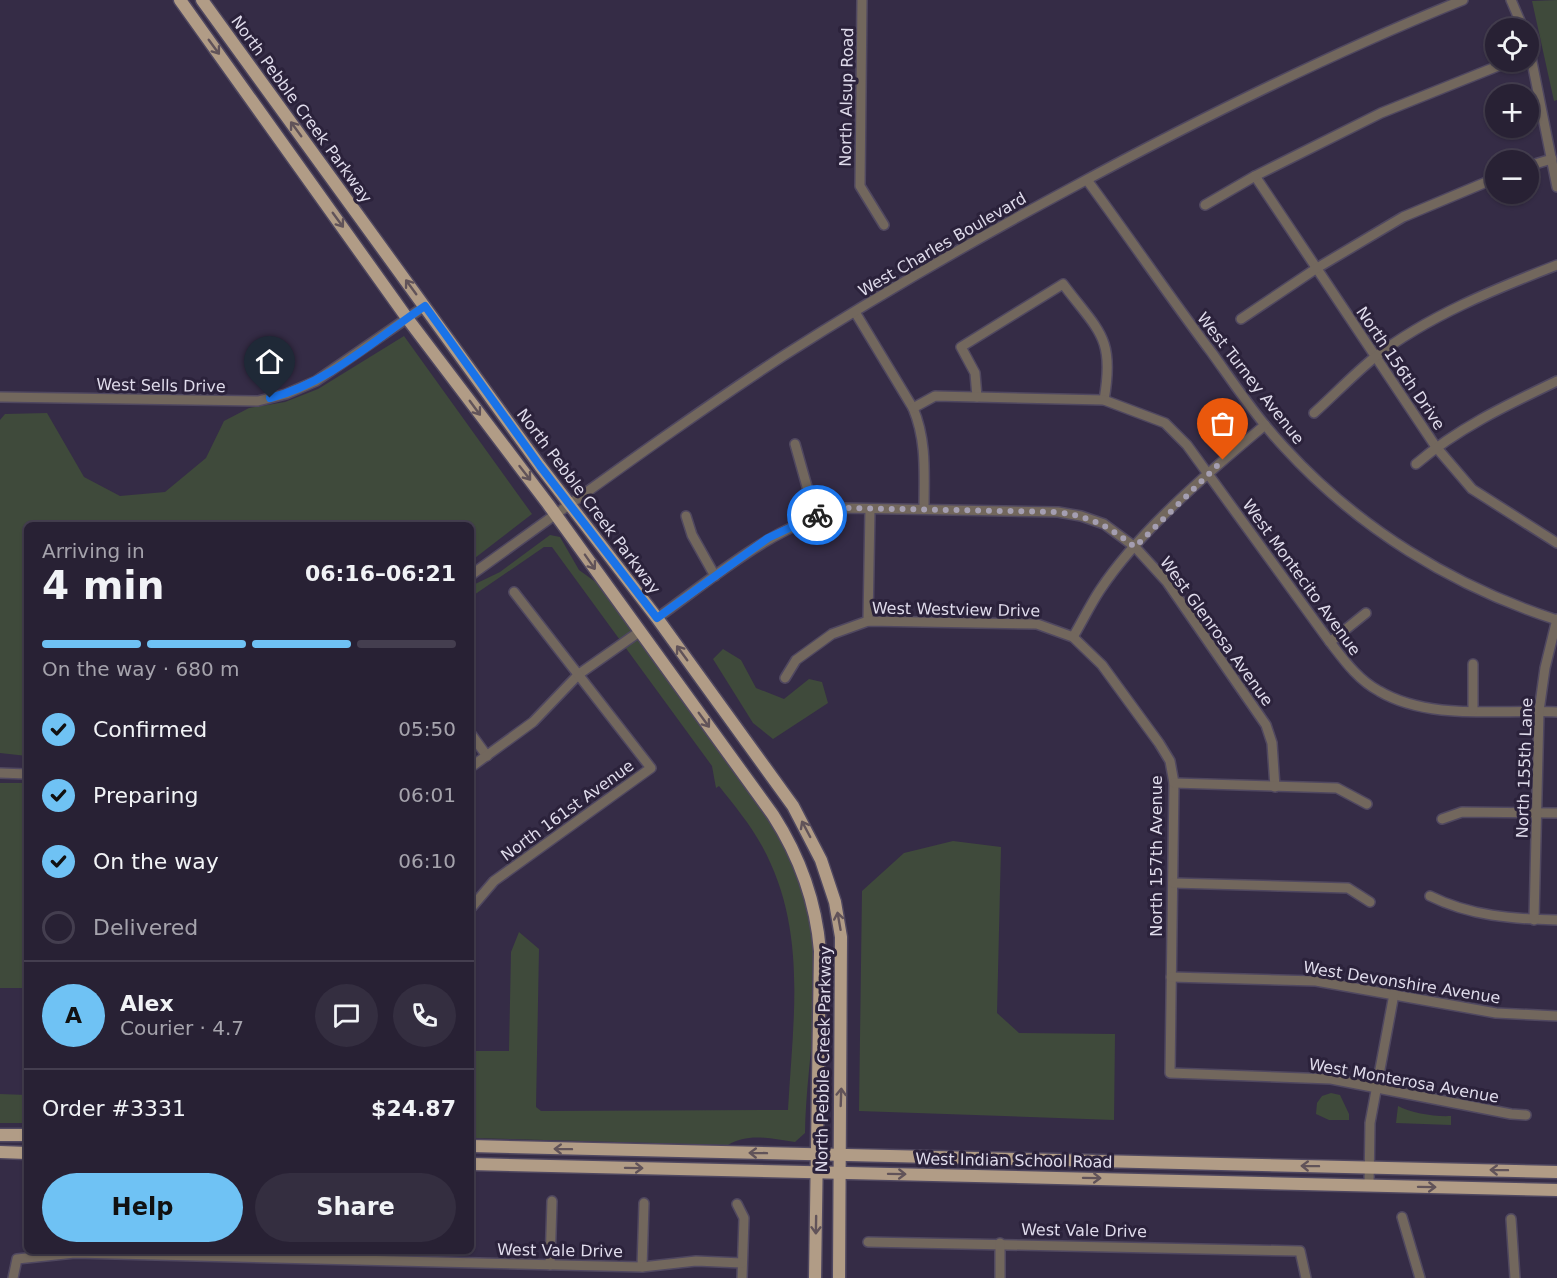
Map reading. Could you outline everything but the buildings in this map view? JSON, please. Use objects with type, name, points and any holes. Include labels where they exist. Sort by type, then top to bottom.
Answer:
[{"type":"main road","name":"North Pebble Creek Parkway","points":[[180,0],[407,318],[556,515],[773,815],[791,845],[808,888],[818,931],[821,967],[815,1278]]},
{"type":"main road","name":"North Pebble Creek Parkway","points":[[202,0],[570,503],[657,618],[793,806],[808,832],[829,883],[839,923],[843,968],[838,1172],[839,1278]]},
{"type":"main road","points":[[259,110],[274,99]]},
{"type":"main road","points":[[808,888],[829,883]]},
{"type":"main road","points":[[0,1134],[24,1135]]},
{"type":"main road","name":"West Indian School Road","points":[[474,1146],[1557,1172]]},
{"type":"main road","points":[[0,1152],[24,1153]]},
{"type":"main road","name":"West Indian School Road","points":[[474,1164],[1557,1190]]},
{"type":"street","name":"North Alsup Road","points":[[862,0],[860,186],[884,225]]},
{"type":"street","name":"West Charles Boulevard","points":[[474,573],[628,460],[855,312],[960,249],[1087,180],[1237,103],[1463,0]]},
{"type":"street","points":[[1512,0],[1519,18]]},
{"type":"street","points":[[1205,205],[1256,176],[1381,113],[1485,71]]},
{"type":"street","points":[[1535,72],[1557,187]]},
{"type":"street","points":[[1539,163],[1552,159]]},
{"type":"street","name":"North 156th Drive","points":[[1256,176],[1436,447],[1472,489],[1557,543]]},
{"type":"street","name":"West Turney Avenue","points":[[1087,180],[1265,425],[1317,481],[1391,540],[1473,587],[1557,620]]},
{"type":"street","points":[[1240,319],[1317,268],[1403,218],[1485,183]]},
{"type":"street","points":[[1314,413],[1375,357],[1421,326],[1557,265]]},
{"type":"street","points":[[977,397],[975,373],[962,347],[1063,284],[1106,342],[1109,362],[1104,400]]},
{"type":"street","name":"West Sells Drive","points":[[0,397],[258,401],[286,394],[316,381],[425,306]]},
{"type":"street","points":[[855,312],[913,408],[923,440],[924,509]]},
{"type":"street","points":[[1416,464],[1436,447],[1495,411],[1557,381]]},
{"type":"street","name":"West Montecito Avenue","points":[[913,408],[935,396],[1104,400],[1165,423],[1187,445],[1353,671],[1378,691],[1410,705],[1473,710],[1557,712]]},
{"type":"street","points":[[1072,637],[1101,588],[1135,547],[1207,473],[1265,425]]},
{"type":"street","points":[[795,444],[815,515]]},
{"type":"street","name":"West Glenrosa Avenue","points":[[657,618],[768,538],[815,515],[845,508],[870,508],[1058,512],[1081,516],[1104,524],[1135,547],[1167,582],[1258,710],[1272,743],[1275,787]]},
{"type":"street","points":[[868,621],[870,508]]},
{"type":"street","points":[[686,516],[692,535],[715,576]]},
{"type":"street","name":"North 161st Avenue","points":[[474,904],[494,881],[651,768],[514,592]]},
{"type":"street","points":[[1330,642],[1366,614]]},
{"type":"street","name":"North 155th Lane","points":[[1534,920],[1539,711],[1545,668],[1557,620]]},
{"type":"street","name":"West Westview Drive","points":[[785,678],[796,660],[832,634],[868,621],[1037,624],[1072,637]]},
{"type":"street","points":[[474,765],[533,722],[579,674],[639,632]]},
{"type":"street","name":"North 157th Avenue","points":[[1072,637],[1102,665],[1170,761],[1174,783],[1170,1073]]},
{"type":"street","points":[[1473,664],[1473,710]]},
{"type":"street","points":[[474,738],[487,756]]},
{"type":"street","points":[[0,773],[24,774]]},
{"type":"street","points":[[1174,783],[1336,788],[1367,804]]},
{"type":"street","points":[[1442,819],[1462,812],[1557,813]]},
{"type":"street","points":[[1173,884],[1348,888],[1370,902]]},
{"type":"street","points":[[1430,896],[1454,908],[1491,916],[1557,920]]},
{"type":"street","name":"West Devonshire Avenue","points":[[1171,977],[1316,981],[1496,1013],[1557,1016]]},
{"type":"street","points":[[1369,1185],[1370,1123],[1394,994]]},
{"type":"street","name":"West Monterosa Avenue","points":[[1170,1073],[1310,1077],[1526,1115]]},
{"type":"street","points":[[550,1265],[552,1201]]},
{"type":"street","points":[[642,1267],[644,1203]]},
{"type":"street","points":[[737,1204],[744,1218],[742,1278]]},
{"type":"street","points":[[1402,1217],[1420,1278]]},
{"type":"street","points":[[1511,1219],[1515,1278]]},
{"type":"street","name":"West Vale Drive","points":[[868,1242],[1300,1251],[1306,1278]]},
{"type":"street","points":[[1000,1243],[1000,1278]]},
{"type":"street","name":"West Vale Drive","points":[[13,1278],[17,1259],[66,1254]]},
{"type":"street","name":"West Vale Drive","points":[[271,1254],[642,1267],[696,1261],[742,1263]]},
{"type":"street","points":[[457,1254],[457,1262]]},
{"type":"green space","points":[[1557,0],[1557,100],[1554,101],[1539,33],[1539,18],[1536,18],[1532,1]]},
{"type":"green space","points":[[404,336],[532,514],[474,559],[474,522],[24,522],[24,756],[0,753],[0,420],[5,414],[47,413],[84,477],[120,496],[165,492],[206,458],[224,421],[249,408],[285,402],[318,389]]},
{"type":"green space","points":[[550,535],[560,537],[579,570],[597,583],[782,839],[808,906],[815,955],[815,1006],[805,1133],[795,1142],[752,1138],[728,1145],[474,1138],[474,1051],[509,1051],[511,952],[519,932],[539,949],[536,1107],[541,1111],[788,1110],[794,1008],[792,942],[777,878],[762,846],[742,815],[719,786],[716,788],[712,766],[552,547],[544,547],[474,595],[474,585],[500,572]]},
{"type":"green space","points":[[723,649],[741,660],[756,688],[784,699],[809,679],[822,682],[828,703],[773,739],[753,723],[713,659]]},
{"type":"green space","points":[[0,783],[24,783],[24,988],[0,988]]},
{"type":"green space","points":[[953,841],[1001,847],[997,1013],[1019,1033],[1115,1034],[1114,1120],[859,1111],[862,891],[904,853]]},
{"type":"green space","points":[[1331,1093],[1340,1095],[1349,1114],[1349,1120],[1329,1120],[1316,1114],[1317,1103],[1322,1096]]},
{"type":"green space","points":[[0,1094],[24,1095],[24,1123],[0,1123]]},
{"type":"green space","points":[[1398,1106],[1423,1114],[1451,1116],[1451,1125],[1396,1123]]},
{"type":"way so far","points":[[817,515],[845,508],[1058,512],[1081,516],[1104,524],[1135,547],[1207,473],[1223,460]]},
{"type":"route","points":[[270,398],[305,387],[327,374],[425,306],[540,466],[657,618],[768,538],[817,515]]}]
